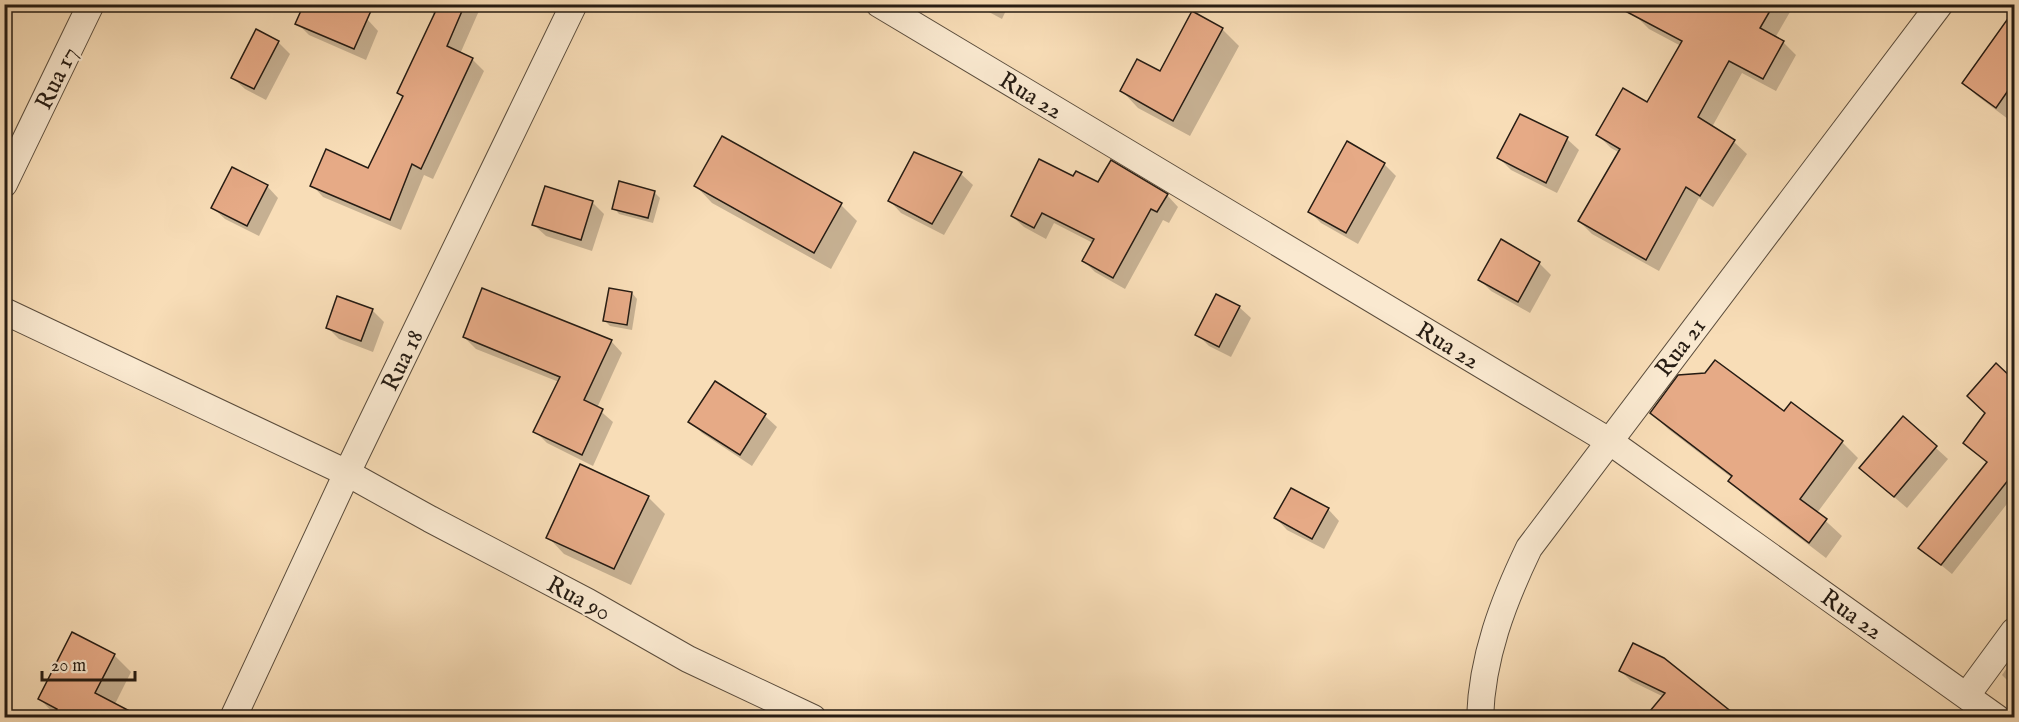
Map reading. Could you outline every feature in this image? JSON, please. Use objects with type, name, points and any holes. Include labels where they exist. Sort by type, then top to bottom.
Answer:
[{"type":"street","name":"Rua 17","points":[[4,184],[91,4]]},
{"type":"street","name":"Rua 18","points":[[233,717],[347,473],[574,4]]},
{"type":"street","name":"Rua 22","points":[[879,4],[1609,441],[1996,717]]},
{"type":"street","name":"Rua 21","points":[[1480,717],[1480,701],[1491,638],[1506,596],[1529,548],[1940,4]]},
{"type":"street","name":"Rua 90","points":[[4,311],[347,473],[688,658],[813,717]]},
{"type":"street","points":[[1967,695],[2014,631]]},
{"type":"building","points":[[304,4],[374,4],[354,49],[295,24]]},
{"type":"building","points":[[439,4],[465,4],[447,46],[473,58],[421,169],[412,164],[390,220],[310,186],[326,149],[368,168],[403,96],[397,93]]},
{"type":"building","points":[[1612,4],[1774,4],[1760,28],[1784,41],[1763,79],[1729,61],[1698,117],[1735,140],[1700,196],[1686,187],[1646,260],[1578,221],[1620,149],[1596,135],[1623,88],[1647,102],[1682,41]]},
{"type":"building","points":[[2014,10],[2014,82],[1996,108],[1962,83]]},
{"type":"building","points":[[1192,11],[1223,28],[1173,121],[1120,91],[1137,59],[1160,71]]},
{"type":"building","points":[[256,29],[279,41],[254,89],[231,78]]},
{"type":"building","points":[[1520,114],[1568,137],[1546,183],[1497,158]]},
{"type":"building","points":[[722,136],[842,203],[814,253],[694,186]]},
{"type":"building","points":[[1347,141],[1385,163],[1346,233],[1308,212]]},
{"type":"building","points":[[914,152],[962,172],[932,224],[888,201]]},
{"type":"building","points":[[1039,159],[1073,176],[1076,171],[1098,182],[1111,160],[1168,194],[1157,212],[1151,209],[1113,278],[1082,261],[1094,239],[1042,213],[1034,228],[1011,216]]},
{"type":"building","points":[[232,167],[268,185],[247,226],[211,208]]},
{"type":"building","points":[[619,181],[655,191],[648,218],[612,209]]},
{"type":"building","points":[[545,186],[593,201],[581,240],[532,225]]},
{"type":"building","points":[[1501,239],[1540,262],[1518,302],[1478,280]]},
{"type":"building","points":[[482,288],[612,340],[584,400],[603,409],[582,455],[533,432],[560,377],[463,337]]},
{"type":"building","points":[[609,288],[632,292],[627,325],[603,321]]},
{"type":"building","points":[[1216,294],[1240,306],[1219,347],[1195,335]]},
{"type":"building","points":[[337,296],[373,309],[361,341],[326,328]]},
{"type":"building","points":[[1715,360],[1784,411],[1791,402],[1843,441],[1800,499],[1827,519],[1809,543],[1728,481],[1732,476],[1650,413],[1678,375],[1705,373]]},
{"type":"building","points":[[1996,363],[2014,380],[2014,483],[2009,479],[1941,565],[1918,548],[1987,462],[1963,443],[1985,413],[1967,396]]},
{"type":"building","points":[[715,381],[766,414],[740,455],[688,422]]},
{"type":"building","points":[[1903,416],[1937,446],[1894,497],[1859,468]]},
{"type":"building","points":[[580,464],[649,496],[614,569],[546,538]]},
{"type":"building","points":[[1291,488],[1329,508],[1312,539],[1274,518]]},
{"type":"building","points":[[72,632],[115,654],[95,693],[141,717],[52,717],[57,709],[38,699]]},
{"type":"building","points":[[1633,643],[1664,658],[1738,717],[1645,717],[1665,693],[1619,671]]}]
